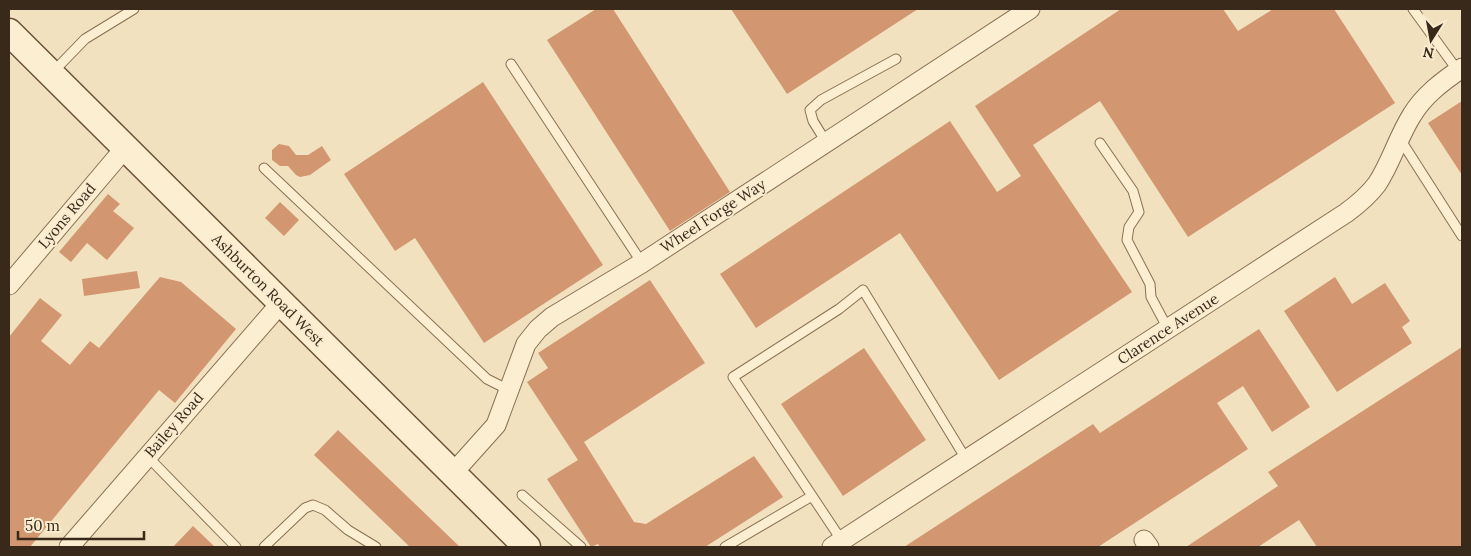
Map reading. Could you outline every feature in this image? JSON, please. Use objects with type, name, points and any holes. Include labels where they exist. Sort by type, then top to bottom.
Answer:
[{"type":"main road","name":"Ashburton Road West","points":[[9,32],[527,547]]},
{"type":"street","name":"Wheel Forge Way","points":[[452,473],[496,425],[526,344],[538,329],[552,317],[642,263],[1030,9]]},
{"type":"street","name":"Clarence Avenue","points":[[837,544],[1168,330],[1362,201],[1376,184],[1412,115],[1425,98],[1460,70]]},
{"type":"street","name":"Lyons Road","points":[[9,285],[125,148]]},
{"type":"street","name":"Bailey Road","points":[[69,547],[281,303]]},
{"type":"lane","points":[[51,74],[85,39],[134,9]]},
{"type":"lane","points":[[1413,9],[1460,70]]},
{"type":"lane","points":[[826,142],[813,121],[810,110],[821,100],[896,58]]},
{"type":"lane","points":[[510,64],[642,263]]},
{"type":"lane","points":[[1400,139],[1462,236]]},
{"type":"lane","points":[[1100,143],[1133,190],[1139,212],[1129,228],[1127,240],[1150,284],[1151,297],[1168,330]]},
{"type":"lane","points":[[264,168],[487,379],[509,390]]},
{"type":"lane","points":[[837,544],[812,496],[733,377],[839,309],[863,290],[966,459]]},
{"type":"lane","points":[[147,456],[236,547]]},
{"type":"lane","points":[[522,495],[581,547]]},
{"type":"lane","points":[[725,547],[812,496]]},
{"type":"lane","points":[[264,547],[305,508],[313,505],[325,510],[348,530],[376,547]]},
{"type":"building","points":[[596,9],[613,9],[730,192],[670,231],[547,40]]},
{"type":"building","points":[[731,9],[918,9],[787,94]]},
{"type":"building","points":[[1121,9],[1223,9],[1238,31],[1273,9],[1334,9],[1395,103],[1188,237],[1100,101],[1033,145],[1132,292],[999,380],[900,233],[756,328],[720,274],[950,121],[997,192],[1021,176],[975,106]]},
{"type":"building","points":[[483,82],[603,265],[484,343],[415,238],[395,251],[344,174]]},
{"type":"building","points":[[1462,101],[1462,175],[1428,123]]},
{"type":"building","points":[[279,144],[289,146],[296,155],[308,155],[322,146],[331,160],[310,175],[300,177],[288,166],[280,166],[272,160],[272,150]]},
{"type":"building","points":[[108,194],[120,204],[113,211],[134,228],[107,260],[87,243],[71,262],[59,252]]},
{"type":"building","points":[[280,202],[299,220],[284,236],[265,218]]},
{"type":"building","points":[[137,271],[140,288],[84,296],[82,279]]},
{"type":"building","points":[[160,277],[181,282],[236,329],[175,403],[159,390],[30,547],[9,547],[9,337],[40,298],[62,315],[41,341],[70,365],[90,341],[99,348]]},
{"type":"building","points":[[1335,277],[1352,304],[1385,283],[1410,321],[1402,327],[1412,343],[1337,392],[1284,311]]},
{"type":"building","points":[[650,280],[705,363],[584,442],[634,522],[646,524],[754,456],[783,497],[705,547],[600,547],[598,544],[591,547],[547,479],[578,460],[527,382],[548,368],[538,353]]},
{"type":"building","points":[[1259,329],[1310,407],[1272,432],[1243,386],[1217,403],[1248,449],[1098,547],[904,547],[1093,424],[1100,433]]},
{"type":"building","points":[[1462,347],[1462,547],[1317,547],[1299,520],[1258,547],[1186,547],[1278,486],[1268,472]]},
{"type":"building","points":[[864,348],[926,440],[843,496],[781,404]]},
{"type":"building","points":[[338,430],[460,547],[410,547],[314,455]]},
{"type":"building","points":[[193,526],[215,547],[173,547]]}]
